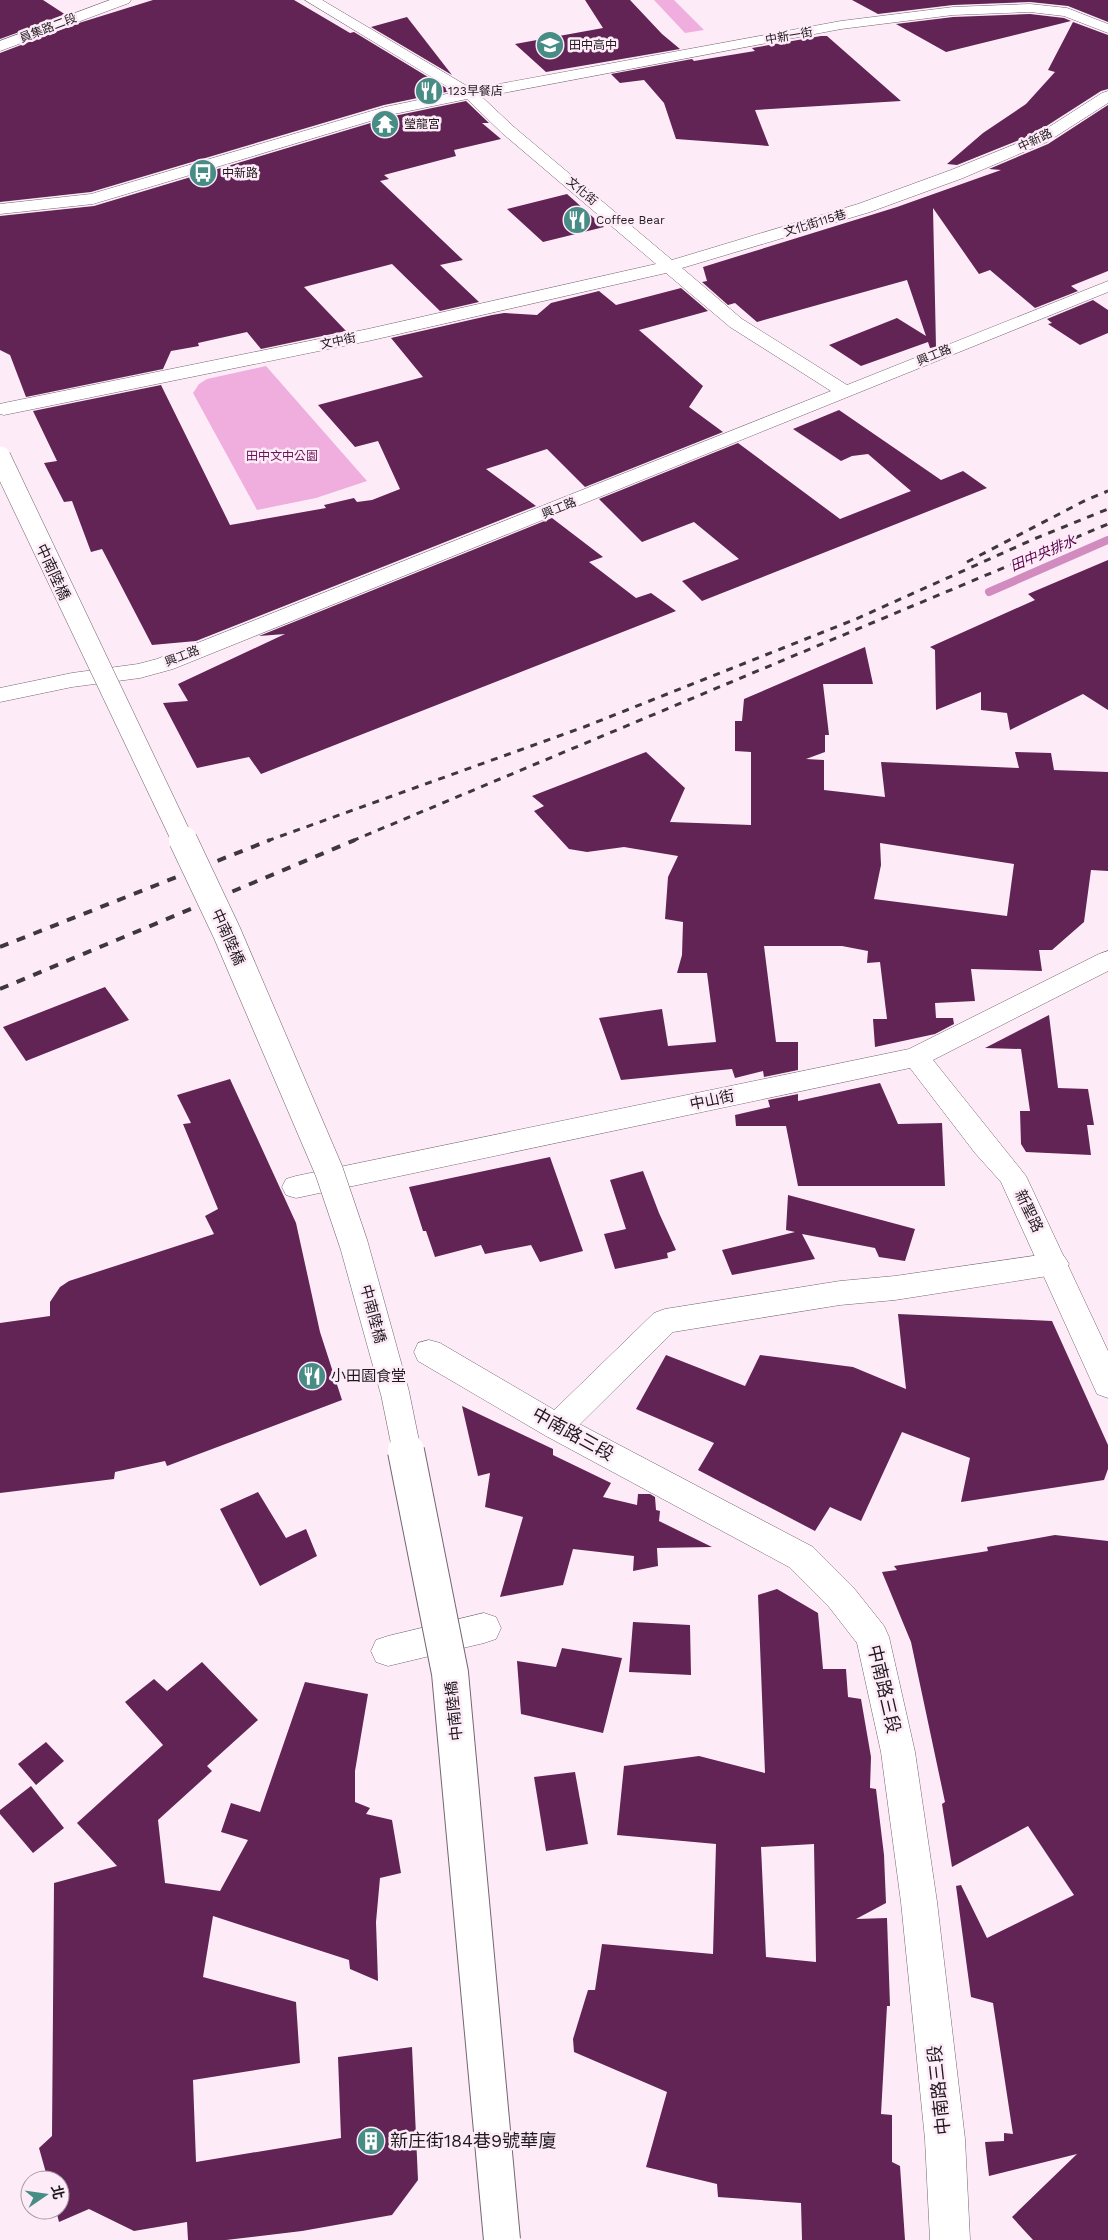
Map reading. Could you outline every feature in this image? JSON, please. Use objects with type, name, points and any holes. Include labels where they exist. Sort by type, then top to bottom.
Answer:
[{"type":"street","name":"員集路二段","points":[[0,33],[94,0]]},
{"type":"street","name":"員集路二段","points":[[0,46],[124,0]]},
{"type":"street","name":"文化街","points":[[312,0],[470,94],[508,130],[671,266],[736,323],[845,392]]},
{"type":"street","name":"中新一街","points":[[470,94],[841,25],[929,13],[1030,8],[1066,12],[1108,29]]},
{"type":"street","points":[[0,209],[93,199],[391,110],[470,94]]},
{"type":"street","name":"中新路","points":[[957,174],[1041,139],[1108,96]]},
{"type":"street","name":"文化街115巷","points":[[671,266],[864,208],[957,174]]},
{"type":"street","name":"文中街","points":[[4,409],[358,337],[671,266]]},
{"type":"street","name":"興工路","points":[[0,695],[72,680],[140,671],[165,664],[698,452],[1108,286]]},
{"type":"street","name":"中南陸橋","points":[[0,457],[227,933],[329,1171],[357,1254],[395,1393],[450,1673],[502,2240]]},
{"type":"street","name":"中山街","points":[[296,1188],[916,1057],[1108,960]]},
{"type":"street","name":"新聖路","points":[[916,1057],[984,1146],[1012,1176],[1108,1385]]},
{"type":"street","points":[[557,1427],[666,1321],[840,1293],[895,1288],[1054,1264]]},
{"type":"street","name":"中南路三段","points":[[429,1352],[557,1427],[801,1557],[841,1597],[872,1637],[898,1752],[919,1902],[945,2139],[950,2240]]},
{"type":"street","points":[[388,1651],[484,1628]]},
{"type":"green space","points":[[654,0],[674,0],[704,30],[685,33]]},
{"type":"green space","name":"田中文中公園","points":[[266,366],[367,481],[316,498],[257,510],[193,393],[199,384],[207,379]]},
{"type":"building","points":[[0,0],[43,0],[66,15],[0,39]]},
{"type":"building","points":[[153,0],[294,0],[350,33],[354,32],[451,91],[384,105],[91,192],[0,202],[0,53],[79,23]]},
{"type":"building","points":[[585,0],[630,0],[662,34],[680,49],[546,72],[515,44],[603,28]]},
{"type":"building","points":[[852,0],[1108,0],[1108,22],[1068,6],[1030,2],[953,5],[878,14]]},
{"type":"building","points":[[1030,14],[1064,18],[1071,21],[946,52],[896,24],[953,17]]},
{"type":"building","points":[[407,17],[452,75],[371,27]]},
{"type":"building","points":[[1073,22],[1108,35],[1108,89],[1101,91],[1034,134],[957,165],[947,164],[983,133],[1026,104],[1055,72],[1048,70]]},
{"type":"building","points":[[827,36],[901,101],[755,110],[769,146],[676,139],[664,103],[644,80],[620,83],[611,74],[692,59],[694,61],[755,51],[752,48]]},
{"type":"building","points":[[466,101],[489,123],[482,123],[501,139],[454,150],[456,156],[384,175],[389,179],[380,181],[463,260],[440,265],[479,302],[440,311],[392,264],[304,287],[346,331],[261,349],[247,332],[198,343],[199,346],[171,351],[163,369],[26,397],[10,355],[0,350],[0,216],[94,206],[394,116]]},
{"type":"building","points":[[1108,105],[1108,271],[1071,286],[1078,291],[1035,308],[990,270],[979,274],[933,208],[936,347],[930,348],[928,342],[861,366],[829,345],[897,318],[926,336],[907,280],[757,322],[735,303],[728,305],[702,282],[707,281],[703,267],[897,207],[1001,170],[989,169],[1048,144]]},
{"type":"building","points":[[567,194],[604,227],[543,242],[507,209]]},
{"type":"building","points":[[681,288],[708,311],[639,330],[703,386],[689,407],[723,432],[585,487],[547,449],[486,469],[536,506],[196,641],[152,645],[102,549],[91,552],[72,501],[64,502],[44,463],[57,461],[33,411],[161,385],[230,525],[326,508],[324,505],[354,498],[357,502],[372,500],[400,489],[378,441],[355,447],[318,405],[423,377],[391,338],[504,313],[537,315],[551,303],[599,291],[616,305]]},
{"type":"building","points":[[1093,300],[1108,310],[1108,333],[1080,345],[1048,324],[1052,323],[1047,319]]},
{"type":"building","points":[[839,410],[941,480],[963,471],[987,488],[702,601],[682,581],[739,559],[694,522],[642,542],[599,499],[738,443],[840,519],[911,491],[868,454],[852,456],[841,461],[793,429]]},
{"type":"building","points":[[552,518],[603,557],[589,562],[636,598],[651,593],[676,611],[261,774],[249,757],[197,768],[163,703],[188,701],[178,684],[285,634],[259,636]]},
{"type":"building","points":[[1108,560],[1108,710],[1083,694],[1010,730],[1007,713],[981,710],[981,692],[936,710],[935,650],[930,647],[1035,600],[1028,594]]},
{"type":"building","points":[[865,647],[873,684],[823,684],[829,735],[825,735],[825,752],[806,759],[824,760],[824,790],[885,797],[881,762],[1019,768],[1015,752],[1051,753],[1054,770],[1108,772],[1108,871],[1091,870],[1084,922],[1052,950],[1039,950],[1042,971],[971,969],[975,1001],[935,1003],[936,1018],[953,1018],[954,1024],[935,1034],[875,1047],[873,1019],[887,1019],[880,962],[867,963],[868,951],[842,946],[764,946],[776,1042],[798,1042],[798,1070],[764,1077],[763,1071],[735,1078],[732,1069],[621,1080],[599,1018],[662,1009],[668,1046],[716,1042],[707,973],[677,973],[682,955],[683,922],[665,919],[668,877],[678,856],[624,847],[587,852],[569,849],[534,811],[544,806],[532,796],[646,752],[685,788],[670,822],[751,825],[751,752],[735,751],[735,721],[742,721],[744,699]],"holes":[[[880,843],[1014,864],[1007,916],[874,899],[881,865]]]},
{"type":"building","points":[[105,987],[129,1020],[26,1061],[3,1027]]},
{"type":"building","points":[[1049,1015],[1058,1088],[1088,1089],[1094,1125],[1087,1125],[1091,1155],[1026,1152],[1021,1144],[1020,1111],[1030,1111],[1021,1049],[985,1048]]},
{"type":"building","points":[[230,1079],[296,1223],[320,1332],[342,1400],[167,1466],[165,1461],[115,1472],[114,1479],[0,1493],[0,1323],[50,1316],[50,1302],[60,1287],[69,1281],[214,1234],[205,1216],[218,1209],[183,1124],[191,1123],[177,1095]]},
{"type":"building","points":[[880,1083],[898,1124],[942,1123],[945,1186],[798,1186],[786,1126],[736,1126],[735,1115],[770,1107],[768,1100],[798,1094],[798,1101]]},
{"type":"building","points":[[550,1157],[583,1251],[540,1262],[531,1245],[485,1254],[481,1245],[435,1257],[426,1231],[423,1231],[409,1187]]},
{"type":"building","points":[[643,1171],[676,1250],[667,1253],[668,1258],[615,1269],[604,1234],[626,1229],[610,1180]]},
{"type":"building","points":[[788,1195],[915,1229],[905,1261],[879,1257],[875,1248],[802,1234],[815,1259],[732,1275],[722,1250],[795,1232],[786,1230]]},
{"type":"building","points":[[898,1314],[1052,1321],[1108,1445],[1108,1469],[1104,1480],[961,1502],[970,1458],[902,1432],[861,1521],[830,1507],[815,1531],[698,1470],[714,1443],[636,1409],[666,1355],[745,1386],[760,1355],[853,1367],[906,1389]]},
{"type":"building","points":[[462,1406],[553,1449],[553,1455],[611,1483],[603,1497],[637,1505],[638,1494],[650,1494],[655,1497],[656,1510],[660,1511],[659,1521],[712,1547],[657,1548],[658,1566],[633,1571],[634,1556],[573,1549],[563,1585],[500,1597],[523,1517],[485,1507],[490,1473],[478,1476]]},
{"type":"building","points":[[258,1492],[286,1538],[306,1529],[317,1556],[260,1586],[220,1509]]},
{"type":"building","points":[[1055,1535],[1108,1541],[1108,2240],[1033,2240],[1012,2217],[1077,2154],[989,2176],[985,2142],[1004,2141],[1004,2133],[1013,2134],[993,2003],[971,1997],[956,1886],[961,1885],[987,1938],[1074,1895],[1028,1826],[952,1867],[942,1804],[945,1802],[911,1642],[882,1572],[897,1570],[894,1566],[988,1551],[987,1547]]},
{"type":"building","points":[[777,1589],[818,1613],[823,1669],[846,1669],[848,1697],[861,1699],[871,1757],[870,1788],[876,1789],[884,1855],[886,1903],[856,1919],[887,1918],[890,2006],[887,2006],[881,2114],[892,2115],[892,2162],[900,2166],[905,2240],[802,2240],[801,2203],[718,2197],[717,2184],[646,2167],[667,2092],[574,2052],[573,2039],[588,1990],[595,1990],[602,1944],[713,1954],[716,1844],[617,1835],[624,1766],[699,1756],[765,1773],[758,1595]],"holes":[[[814,1844],[816,1962],[766,1957],[761,1847]]]},
{"type":"building","points":[[633,1622],[690,1625],[691,1675],[629,1672]]},
{"type":"building","points":[[562,1648],[622,1658],[603,1733],[521,1714],[517,1661],[556,1667]]},
{"type":"building","points":[[202,1662],[258,1720],[207,1766],[212,1771],[158,1820],[165,1883],[220,1891],[248,1840],[221,1832],[231,1803],[260,1812],[305,1682],[368,1694],[355,1771],[355,1802],[370,1808],[366,1814],[392,1820],[401,1873],[380,1878],[376,1922],[378,1981],[350,1969],[349,1960],[213,1916],[203,1977],[296,2002],[300,2063],[193,2080],[196,2162],[341,2138],[338,2057],[412,2047],[418,2180],[392,2215],[302,2231],[226,2240],[188,2240],[187,2222],[134,2231],[89,2209],[70,2217],[70,2170],[45,2170],[39,2148],[52,2136],[54,1883],[117,1866],[77,1823],[163,1745],[125,1702],[154,1679],[167,1691]]},
{"type":"building","points":[[46,1742],[64,1761],[36,1785],[18,1764]]},
{"type":"building","points":[[575,1772],[588,1844],[546,1851],[534,1777]]},
{"type":"building","points":[[31,1786],[64,1828],[33,1853],[0,1814],[0,1810]]},
{"type":"waterway","name":"田中央排水","points":[[989,592],[1108,540]]},
{"type":"railway","points":[[967,562],[1086,500],[1108,491]]},
{"type":"railway","points":[[267,841],[584,727],[856,619],[1034,539],[1108,509]]},
{"type":"railway","points":[[352,841],[1108,524]]},
{"type":"railway","points":[[0,947],[270,840]]},
{"type":"railway","points":[[0,989],[355,840]]},
{"type":"place","name":"田中高中","points":[[550,45]]},
{"type":"place","name":"123早餐店","points":[[429,91]]},
{"type":"place","name":"瑩龍宮","points":[[385,124]]},
{"type":"place","name":"中新路","points":[[203,173]]},
{"type":"place","name":"Coffee Bear","points":[[577,220]]},
{"type":"place","name":"小田園食堂","points":[[312,1376]]},
{"type":"place","name":"新庄街184巷9號華廈","points":[[371,2141]]}]
